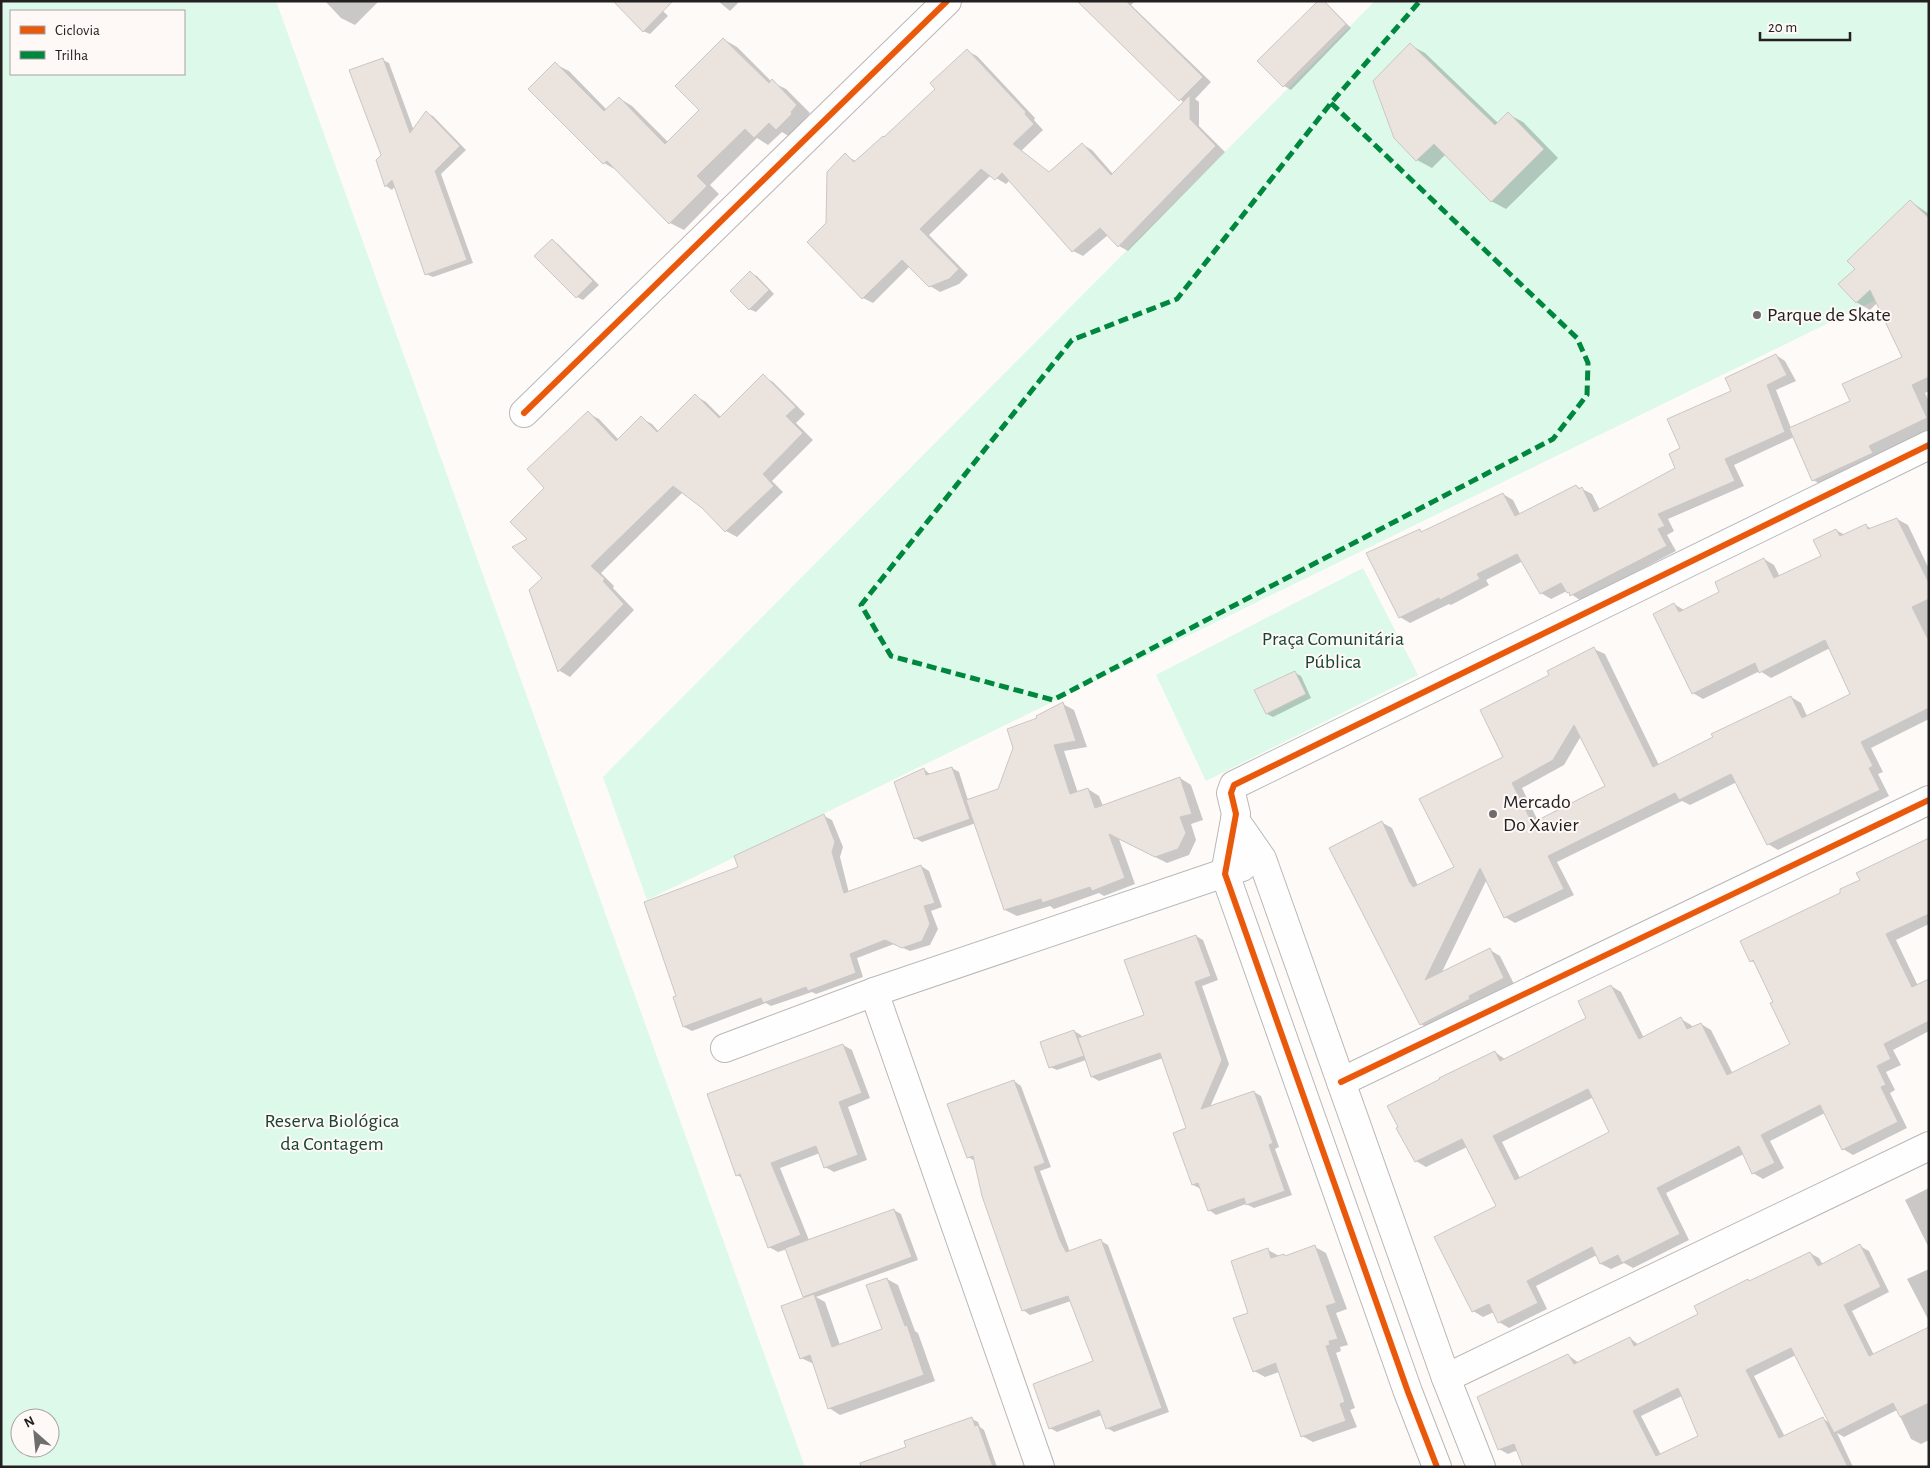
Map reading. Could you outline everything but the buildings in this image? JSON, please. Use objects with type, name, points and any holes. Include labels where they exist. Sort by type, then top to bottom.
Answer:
[{"type":"street","points":[[524,413],[947,1]]},
{"type":"street","points":[[1437,1467],[1408,1392],[1225,874],[1236,814],[1231,793],[1234,785],[1929,445]]},
{"type":"street","points":[[1341,1082],[1929,800]]},
{"type":"street","points":[[1235,820],[1262,859],[1446,1378],[1481,1467]]},
{"type":"street","points":[[725,1048],[874,992],[1225,874],[1262,859]]},
{"type":"street","points":[[874,992],[1040,1467]]},
{"type":"street","points":[[1446,1378],[1929,1146]]},
{"type":"street","points":[[1368,1278],[1405,1263]]},
{"type":"green space","name":"Reserva Biológica da Contagem","points":[[1,1],[276,1],[805,1467],[1,1467]]},
{"type":"green space","points":[[1375,1],[1929,1],[1929,274],[647,900],[603,777]]},
{"type":"green space","name":"Praça Comunitária Pública","points":[[1363,568],[1418,675],[1206,781],[1156,675]]},
{"type":"marked path","points":[[1331,103],[1577,338],[1588,363],[1587,395],[1553,439],[1053,700],[891,656],[861,605],[1072,340],[1177,299],[1331,103],[1420,1]]},
{"type":"cycle path","points":[[524,413],[947,1]]},
{"type":"cycle path","points":[[1437,1467],[1408,1392],[1225,874],[1236,814],[1231,793],[1234,785],[1929,445]]},
{"type":"cycle path","points":[[1341,1082],[1929,800]]},
{"type":"place","name":"Parque de Skate","points":[[1757,315]]},
{"type":"place","name":"Mercado Do Xavier","points":[[1493,814]]}]
